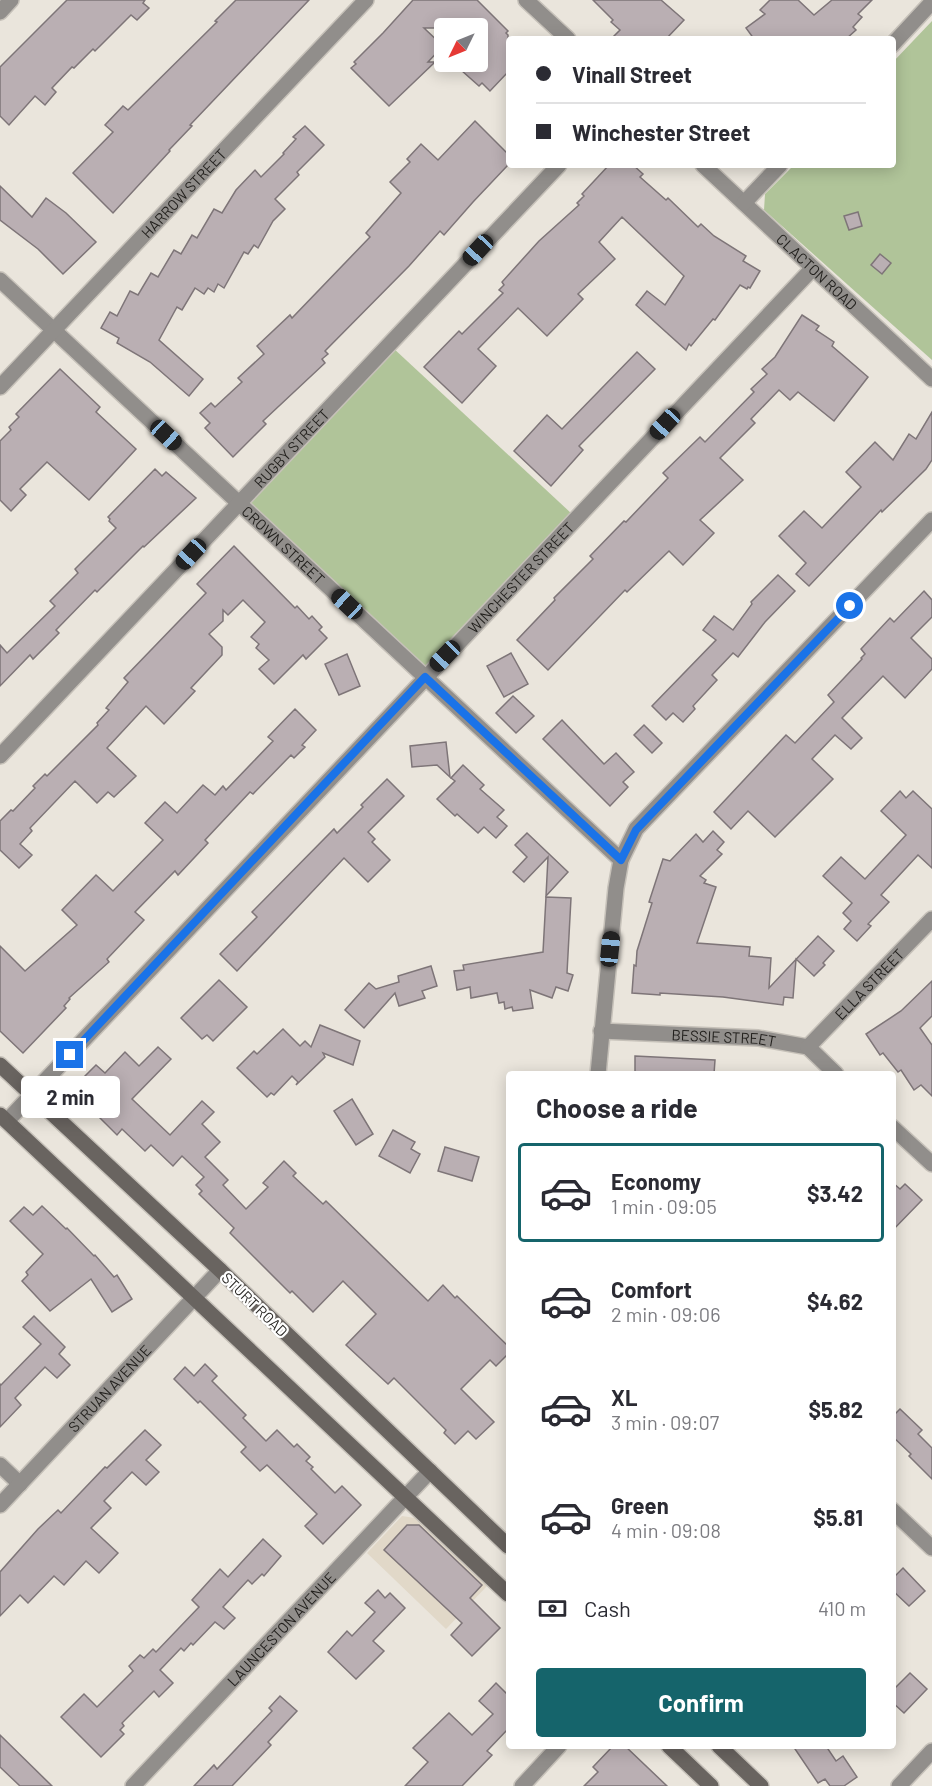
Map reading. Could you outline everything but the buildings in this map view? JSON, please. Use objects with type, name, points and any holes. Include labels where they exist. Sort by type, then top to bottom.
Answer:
[{"type":"main road","name":"STURT ROAD","points":[[0,1065],[220,1270],[506,1544]]},
{"type":"main road","points":[[4,1118],[506,1592]]},
{"type":"main road","points":[[672,1749],[711,1786]]},
{"type":"main road","points":[[722,1749],[761,1786]]},
{"type":"street","points":[[0,12],[11,0]]},
{"type":"street","name":"HARROW STREET","points":[[0,387],[366,0]]},
{"type":"street","points":[[526,0],[565,36]]},
{"type":"street","points":[[896,41],[932,2]]},
{"type":"street","name":"RUGBY STREET","points":[[0,756],[556,168]]},
{"type":"street","name":"CLACTON ROAD","points":[[706,168],[932,378]]},
{"type":"street","points":[[744,203],[777,168]]},
{"type":"street","name":"WINCHESTER STREET","points":[[4,1118],[32,1095],[813,268]]},
{"type":"street","name":"CROWN STREET","points":[[0,280],[621,860]]},
{"type":"street","points":[[598,1071],[621,860],[636,830],[932,520]]},
{"type":"street","name":"ELLA STREET","points":[[808,1047],[932,920]]},
{"type":"street","name":"BESSIE STREET","points":[[601,1031],[758,1038],[808,1047]]},
{"type":"street","points":[[808,1047],[833,1071]]},
{"type":"street","points":[[896,1131],[932,1164]]},
{"type":"street","name":"STRUAN AVENUE","points":[[0,1505],[220,1270]]},
{"type":"street","points":[[0,1465],[20,1484]]},
{"type":"street","name":"LAUNCESTON AVENUE","points":[[133,1786],[430,1471]]},
{"type":"street","points":[[896,1514],[932,1548]]},
{"type":"street","points":[[522,1786],[556,1749]]},
{"type":"street","points":[[899,1786],[932,1752]]},
{"type":"shaded area","points":[[402,1516],[415,1518],[487,1586],[446,1629],[367,1553]]},
{"type":"green space","points":[[932,21],[932,360],[764,210],[765,194],[791,168],[896,168],[896,59]]},
{"type":"green space","points":[[392,347],[572,514],[422,675],[242,505]]},
{"type":"route","points":[[70,1055],[425,677],[621,860],[636,830],[850,606]]}]
